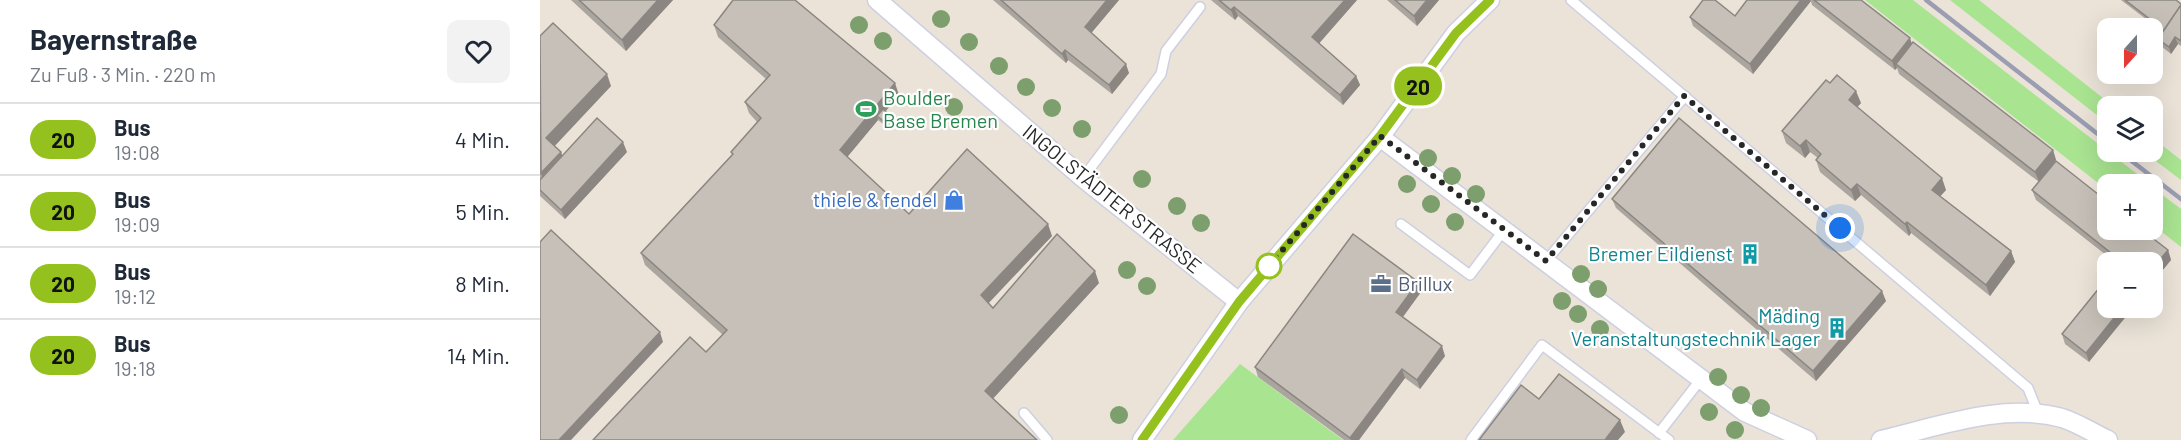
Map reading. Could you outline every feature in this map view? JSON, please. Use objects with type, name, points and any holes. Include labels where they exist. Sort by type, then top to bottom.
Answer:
[{"type":"street","name":"INGOLSTÄDTER STRASSE","points":[[877,0],[1083,178],[1239,302]]},
{"type":"street","points":[[1142,440],[1239,302],[1380,136],[1456,33],[1490,0]]},
{"type":"street","points":[[1380,136],[1745,412],[1807,440]]},
{"type":"street","points":[[1881,440],[1974,418],[2021,413],[2062,418],[2108,440]]},
{"type":"lane","points":[[1571,0],[2028,388],[2039,416]]},
{"type":"lane","points":[[1083,178],[1161,74],[1167,51],[1200,7]]},
{"type":"lane","points":[[1546,261],[1684,96]]},
{"type":"lane","points":[[1401,224],[1470,275],[1504,230]]},
{"type":"lane","points":[[1471,440],[1542,345],[1669,440]]},
{"type":"lane","points":[[1659,433],[1701,379]]},
{"type":"lane","points":[[1023,413],[1047,440]]},
{"type":"green space","points":[[1865,0],[1913,0],[2097,143],[2097,162],[2122,162],[2137,174],[2097,174],[2097,182]]},
{"type":"green space","points":[[1950,0],[1979,0],[2100,96],[2097,96],[2097,115]]},
{"type":"green space","points":[[2163,146],[2181,160],[2181,180],[2157,162],[2163,162]]},
{"type":"green space","points":[[2163,195],[2181,209],[2181,247],[2163,233]]},
{"type":"green space","points":[[1240,364],[1343,440],[1173,440]]},
{"type":"building","points":[[579,0],[658,0],[622,40]]},
{"type":"building","points":[[733,0],[795,0],[895,83],[840,150],[909,214],[967,149],[1048,224],[981,295],[993,308],[1057,234],[1095,271],[985,391],[1037,440],[593,440],[690,337],[706,352],[727,330],[641,253],[733,154],[731,152],[761,118],[745,102],[770,75],[714,25]]},
{"type":"building","points":[[1001,0],[1107,0],[1085,27],[1126,64],[1109,85],[1065,50],[1062,54]]},
{"type":"building","points":[[1219,0],[1345,0],[1312,37],[1356,76],[1340,95],[1234,7],[1231,10]]},
{"type":"building","points":[[1395,0],[1427,0],[1414,16]]},
{"type":"building","points":[[1703,0],[1715,0],[1735,16],[1747,0],[1801,0],[1750,64],[1690,17]]},
{"type":"building","points":[[1814,0],[1861,0],[1910,38],[1892,61]]},
{"type":"building","points":[[2125,0],[2176,0],[2181,4],[2164,30],[2163,18],[2148,18]]},
{"type":"building","points":[[2181,5],[2181,41],[2175,37],[2169,47],[2163,43],[2163,32]]},
{"type":"building","points":[[553,23],[607,74],[546,138],[561,152],[541,173],[540,36]]},
{"type":"building","points":[[1913,42],[2053,150],[2035,172],[1896,64]]},
{"type":"building","points":[[1837,75],[1856,91],[1849,100],[1942,178],[1932,190],[2011,251],[1986,285],[1907,222],[1905,224],[1857,184],[1851,190],[1816,160],[1821,154],[1806,140],[1800,146],[1782,131],[1826,80],[1830,83]]},
{"type":"building","points":[[883,109],[891,116],[886,123],[877,116]]},
{"type":"building","points":[[597,118],[623,142],[561,210],[540,190],[540,180]]},
{"type":"building","name":"Bremer Eildienst","points":[[1679,118],[1882,291],[1813,371],[1612,199]]},
{"type":"building","points":[[2056,161],[2097,193],[2097,240],[2155,240],[2168,250],[2163,256],[2163,252],[2110,252],[2032,190]]},
{"type":"building","points":[[551,230],[660,332],[559,440],[540,440],[540,242]]},
{"type":"building","points":[[1353,234],[1418,282],[1396,312],[1442,346],[1417,380],[1402,369],[1350,438],[1255,367]]},
{"type":"building","points":[[2097,291],[2097,318],[2114,318],[2086,353],[2062,334]]},
{"type":"building","points":[[1559,374],[1620,420],[1605,440],[1479,440],[1521,385],[1539,399]]},
{"type":"railway","points":[[1926,0],[2097,133]]},
{"type":"railway","points":[[2133,162],[2181,199]]},
{"type":"bus line","name":"20","points":[[1142,440],[1239,302],[1380,136],[1456,33],[1490,0]]},
{"type":"place","name":"Boulder Base Bremen","points":[[866,109]]},
{"type":"place","name":"thiele & fendel","points":[[954,200]]},
{"type":"place","name":"Bremer Eildienst","points":[[1750,254]]},
{"type":"place","name":"Brillux","points":[[1381,284]]},
{"type":"place","name":"Mäding Veranstaltungstechnik Lager","points":[[1837,328]]},
{"type":"route","points":[[1269,266],[1380,136],[1546,261],[1684,96],[1840,228]]}]
